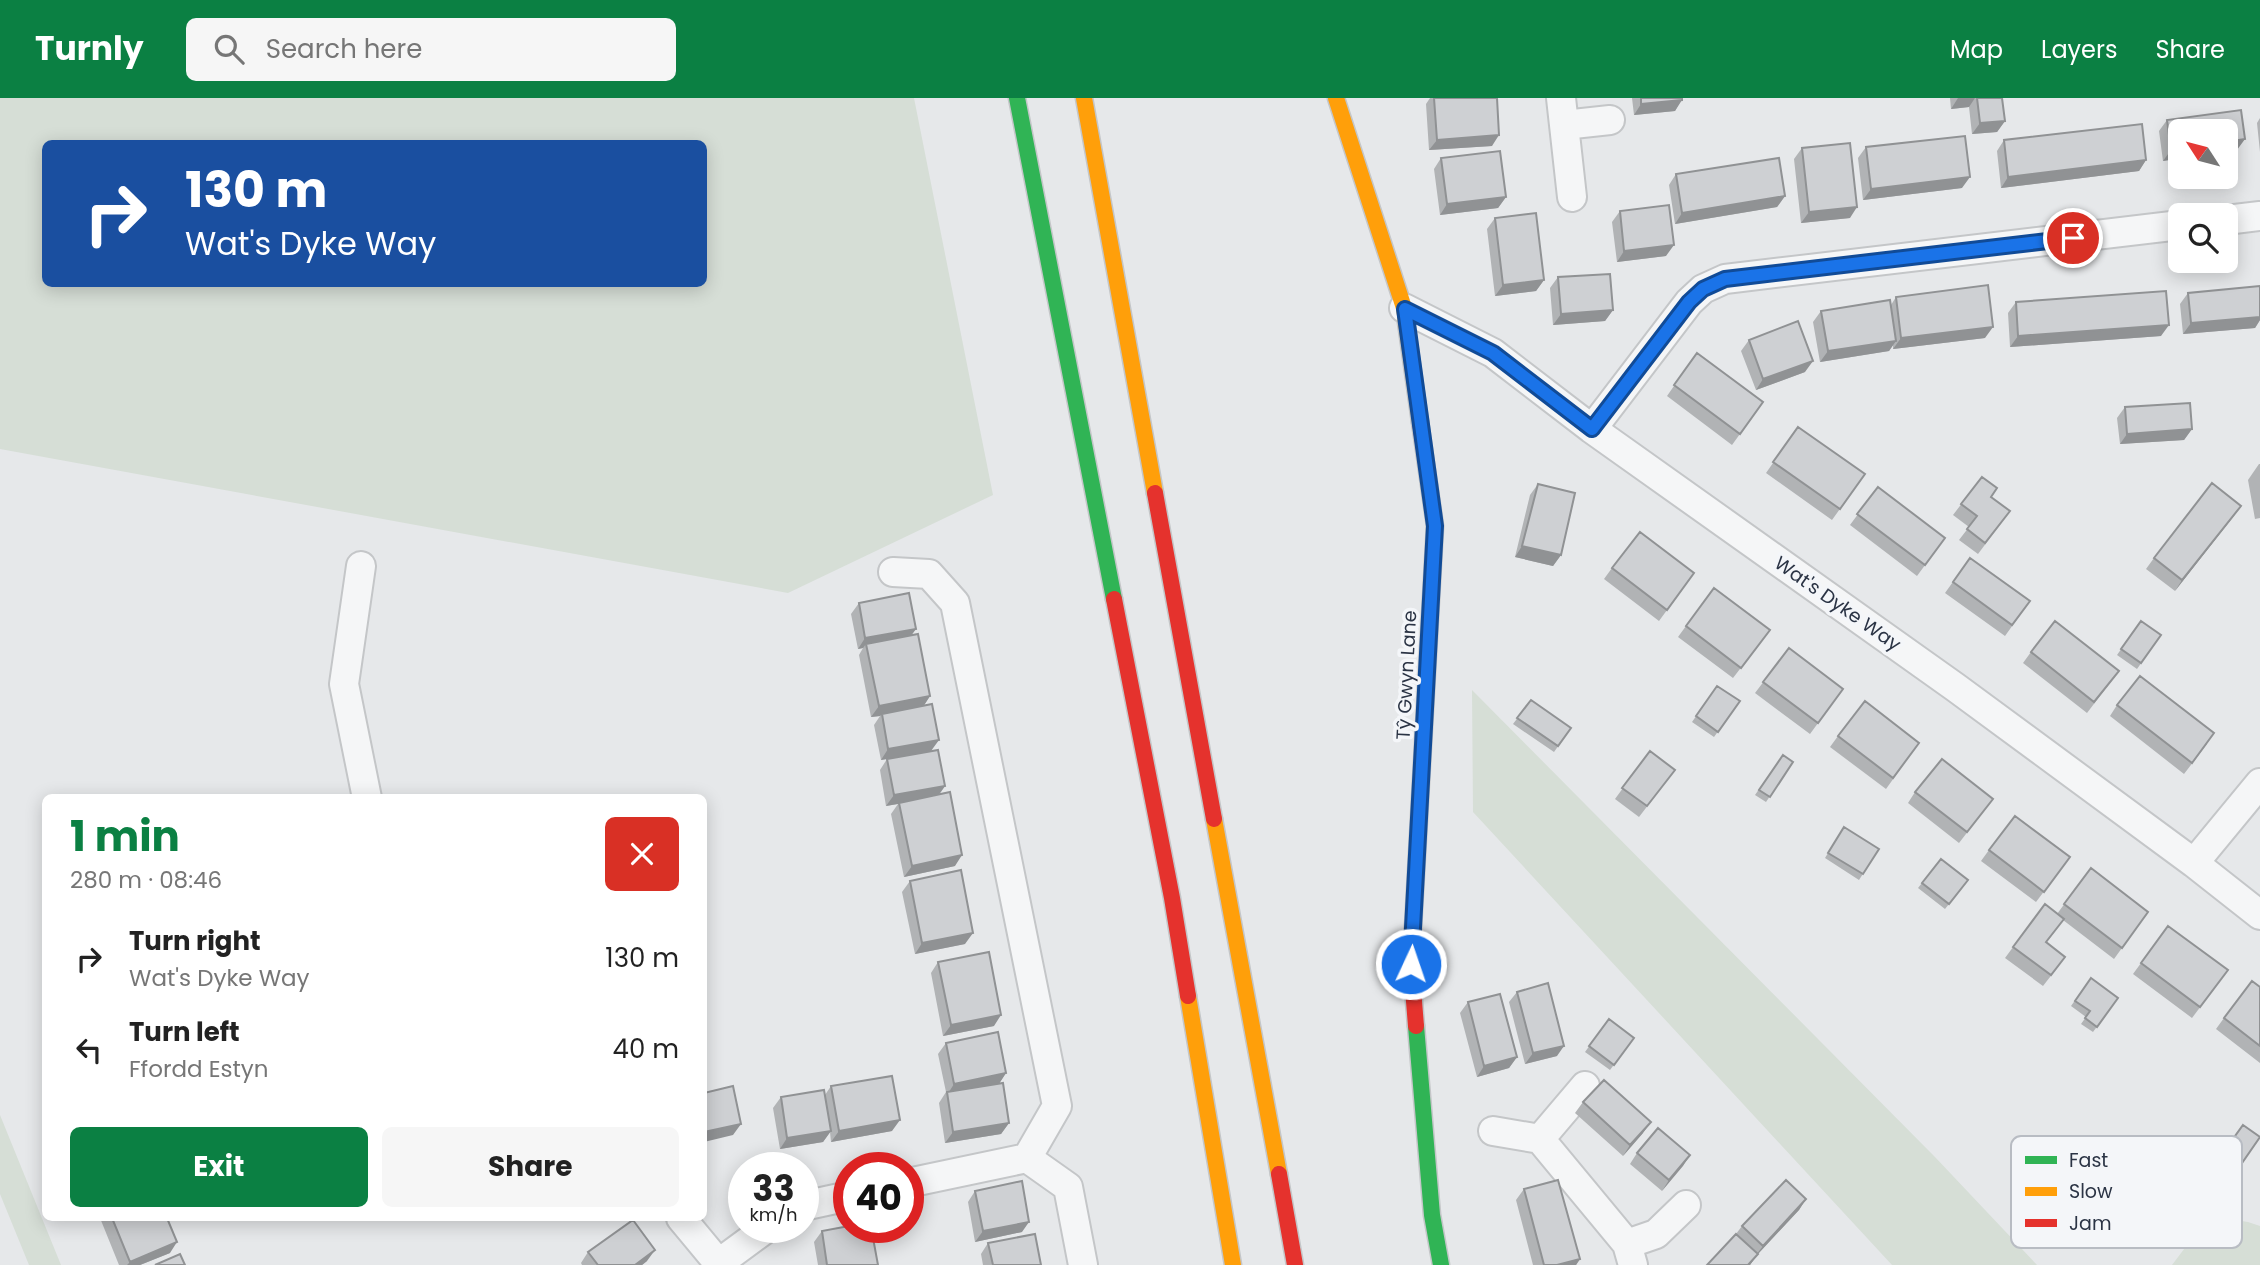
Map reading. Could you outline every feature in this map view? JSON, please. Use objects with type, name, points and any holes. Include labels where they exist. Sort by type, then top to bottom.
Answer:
[{"type":"main road","points":[[1017,98],[1172,898],[1233,1265]]},
{"type":"main road","points":[[1084,98],[1295,1265]]},
{"type":"main road","name":"Tŷ Gwyn Lane","points":[[1336,98],[1405,309],[1435,526],[1411,964],[1432,1215],[1441,1265]]},
{"type":"street","points":[[1572,197],[1563,112],[1610,120]]},
{"type":"street","points":[[2238,219],[2260,216]]},
{"type":"street","points":[[1592,429],[1689,302],[1703,289],[1725,279],[2168,226]]},
{"type":"street","name":"Wat's Dyke Way","points":[[1405,309],[1493,353],[1592,429],[1955,687],[2194,863],[2260,915]]},
{"type":"street","points":[[361,566],[344,684],[366,794]]},
{"type":"street","points":[[893,572],[929,574],[954,603],[1057,1106],[1027,1158]]},
{"type":"street","points":[[2194,863],[2260,783]]},
{"type":"street","points":[[1540,1139],[1585,1086]]},
{"type":"street","points":[[1493,1131],[1540,1139],[1630,1254],[1686,1205]]},
{"type":"street","points":[[924,1180],[1027,1158],[1068,1187],[1083,1265]]},
{"type":"street","points":[[684,1221],[720,1264],[747,1243]]},
{"type":"shaded area","points":[[0,98],[914,98],[993,495],[788,593],[0,449]]},
{"type":"shaded area","points":[[1472,690],[1935,1157],[2011,1237],[2011,1248],[2021,1248],[2037,1265],[1892,1265],[1473,812]]},
{"type":"shaded area","points":[[0,1115],[61,1265],[29,1265],[0,1194]]},
{"type":"shaded area","points":[[2242,1221],[2260,1226],[2260,1265],[2172,1265],[2185,1248],[2242,1248]]},
{"type":"building","points":[[1434,98],[1497,98],[1499,135],[1437,140]]},
{"type":"building","points":[[1641,98],[1682,98],[1682,100],[1641,104]]},
{"type":"building","points":[[1977,98],[2002,98],[2005,121],[1980,123]]},
{"type":"building","points":[[2241,110],[2245,139],[2238,140],[2238,119],[2174,119]]},
{"type":"building","points":[[2142,124],[2146,160],[2008,177],[2004,140]]},
{"type":"building","points":[[1965,136],[1970,177],[1871,189],[1866,147]]},
{"type":"building","points":[[1850,143],[1857,207],[1809,212],[1802,148]]},
{"type":"building","points":[[1500,151],[1506,197],[1447,204],[1441,158]]},
{"type":"building","points":[[1779,158],[1785,196],[1682,213],[1676,174]]},
{"type":"building","points":[[1669,205],[1674,245],[1624,251],[1620,211]]},
{"type":"building","points":[[1536,213],[1544,280],[1503,285],[1495,218]]},
{"type":"building","points":[[1610,274],[1613,310],[1561,314],[1558,277]]},
{"type":"building","points":[[1988,285],[1993,327],[1901,338],[1896,297]]},
{"type":"building","points":[[2260,286],[2260,317],[2191,323],[2188,293]]},
{"type":"building","points":[[2166,291],[2169,325],[2018,336],[2016,302]]},
{"type":"building","points":[[1890,300],[1896,341],[1828,351],[1821,311]]},
{"type":"building","points":[[1798,321],[1813,361],[1763,379],[1749,340]]},
{"type":"building","points":[[1697,353],[1763,402],[1740,434],[1674,385]]},
{"type":"building","points":[[2190,403],[2192,429],[2127,434],[2125,407]]},
{"type":"building","points":[[1798,427],[1865,474],[1840,509],[1773,462]]},
{"type":"building","points":[[1982,477],[1997,488],[1991,497],[2010,511],[1985,543],[1967,529],[1977,516],[1961,504]]},
{"type":"building","points":[[2212,483],[2241,506],[2182,580],[2154,558]]},
{"type":"building","points":[[1538,484],[1575,493],[1561,555],[1522,546]]},
{"type":"building","points":[[1878,487],[1945,538],[1925,565],[1857,514]]},
{"type":"building","points":[[1640,532],[1694,573],[1667,610],[1612,568]]},
{"type":"building","points":[[1970,558],[2030,601],[2012,625],[1953,582]]},
{"type":"building","points":[[1714,588],[1770,630],[1741,668],[1686,626]]},
{"type":"building","points":[[909,593],[916,629],[865,638],[859,603]]},
{"type":"building","points":[[2055,621],[2119,671],[2094,702],[2031,652]]},
{"type":"building","points":[[2141,621],[2161,635],[2141,663],[2121,649]]},
{"type":"building","points":[[918,634],[930,696],[879,706],[866,644]]},
{"type":"building","points":[[1789,648],[1843,689],[1818,723],[1763,682]]},
{"type":"building","points":[[2140,676],[2214,733],[2192,763],[2117,705]]},
{"type":"building","points":[[1717,686],[1740,701],[1718,732],[1696,716]]},
{"type":"building","points":[[1531,700],[1571,728],[1558,746],[1517,718]]},
{"type":"building","points":[[1865,701],[1919,743],[1893,778],[1838,736]]},
{"type":"building","points":[[932,704],[939,740],[888,749],[882,714]]},
{"type":"building","points":[[938,750],[945,786],[894,795],[887,759]]},
{"type":"building","points":[[1650,751],[1675,770],[1647,806],[1622,788]]},
{"type":"building","points":[[1783,755],[1793,762],[1770,797],[1759,790]]},
{"type":"building","points":[[1942,759],[1993,799],[1967,832],[1915,792]]},
{"type":"building","points":[[950,792],[962,855],[912,866],[899,803]]},
{"type":"building","points":[[2015,816],[2070,857],[2044,892],[1989,850]]},
{"type":"building","points":[[1844,827],[1879,849],[1863,874],[1828,853]]},
{"type":"building","points":[[1941,859],[1968,880],[1949,904],[1922,883]]},
{"type":"building","points":[[2091,868],[2148,912],[2122,948],[2064,904]]},
{"type":"building","points":[[961,870],[973,933],[922,943],[910,881]]},
{"type":"building","points":[[2045,904],[2064,919],[2046,942],[2065,957],[2051,975],[2013,947]]},
{"type":"building","points":[[2168,926],[2228,970],[2200,1007],[2141,963]]},
{"type":"building","points":[[989,952],[1001,1015],[951,1025],[938,962]]},
{"type":"building","points":[[2091,978],[2118,998],[2097,1027],[2085,1018],[2090,1011],[2075,1001]]},
{"type":"building","points":[[2252,981],[2260,987],[2260,1046],[2224,1018]]},
{"type":"building","points":[[1548,983],[1564,1046],[1533,1053],[1517,992]]},
{"type":"building","points":[[1500,994],[1517,1057],[1484,1066],[1468,1002]]},
{"type":"building","points":[[1609,1019],[1634,1038],[1614,1065],[1589,1046]]},
{"type":"building","points":[[998,1032],[1006,1073],[954,1084],[946,1043]]},
{"type":"building","points":[[892,1076],[900,1120],[839,1131],[831,1086]]},
{"type":"building","points":[[1604,1080],[1651,1122],[1630,1145],[1583,1102]]},
{"type":"building","points":[[1003,1083],[1009,1123],[953,1132],[947,1092]]},
{"type":"building","points":[[733,1086],[741,1124],[707,1131],[707,1092]]},
{"type":"building","points":[[824,1090],[831,1131],[787,1138],[781,1097]]},
{"type":"building","points":[[2243,1125],[2260,1137],[2242,1163],[2242,1136],[2235,1136]]},
{"type":"building","points":[[1658,1128],[1690,1155],[1669,1180],[1637,1153]]},
{"type":"building","points":[[1558,1180],[1580,1259],[1557,1265],[1544,1265],[1524,1189]]},
{"type":"building","points":[[1786,1180],[1806,1199],[1763,1246],[1742,1226]]},
{"type":"building","points":[[1022,1181],[1029,1222],[983,1231],[975,1191]]},
{"type":"building","points":[[113,1221],[168,1221],[177,1242],[130,1262]]},
{"type":"building","points":[[632,1221],[655,1250],[635,1265],[598,1265],[588,1252]]},
{"type":"building","points":[[833,1229],[833,1243],[874,1243],[878,1265],[827,1265],[822,1231]]},
{"type":"building","points":[[1035,1234],[1041,1265],[993,1265],[988,1243]]},
{"type":"building","points":[[1736,1234],[1758,1254],[1748,1265],[1707,1265]]},
{"type":"building","points":[[180,1254],[185,1265],[155,1265]]},
{"type":"traffic: fast","points":[[1017,98],[1114,599]]},
{"type":"traffic: fast","points":[[1416,1026],[1432,1215],[1441,1265]]},
{"type":"traffic: slow","points":[[1084,98],[1155,493]]},
{"type":"traffic: slow","points":[[1336,98],[1404,308],[1420,422]]},
{"type":"traffic: slow","points":[[1214,819],[1279,1174]]},
{"type":"traffic: slow","points":[[1188,996],[1233,1265]]},
{"type":"traffic: jam","points":[[1416,1026],[1411,964],[1435,526],[1420,422]]},
{"type":"traffic: jam","points":[[1155,493],[1214,819]]},
{"type":"traffic: jam","points":[[1114,599],[1172,898],[1188,996]]},
{"type":"traffic: jam","points":[[1279,1174],[1295,1265]]},
{"type":"route","points":[[1411,964],[1435,526],[1405,309],[1493,353],[1592,429],[1689,302],[1703,289],[1725,279],[2073,238]]}]
